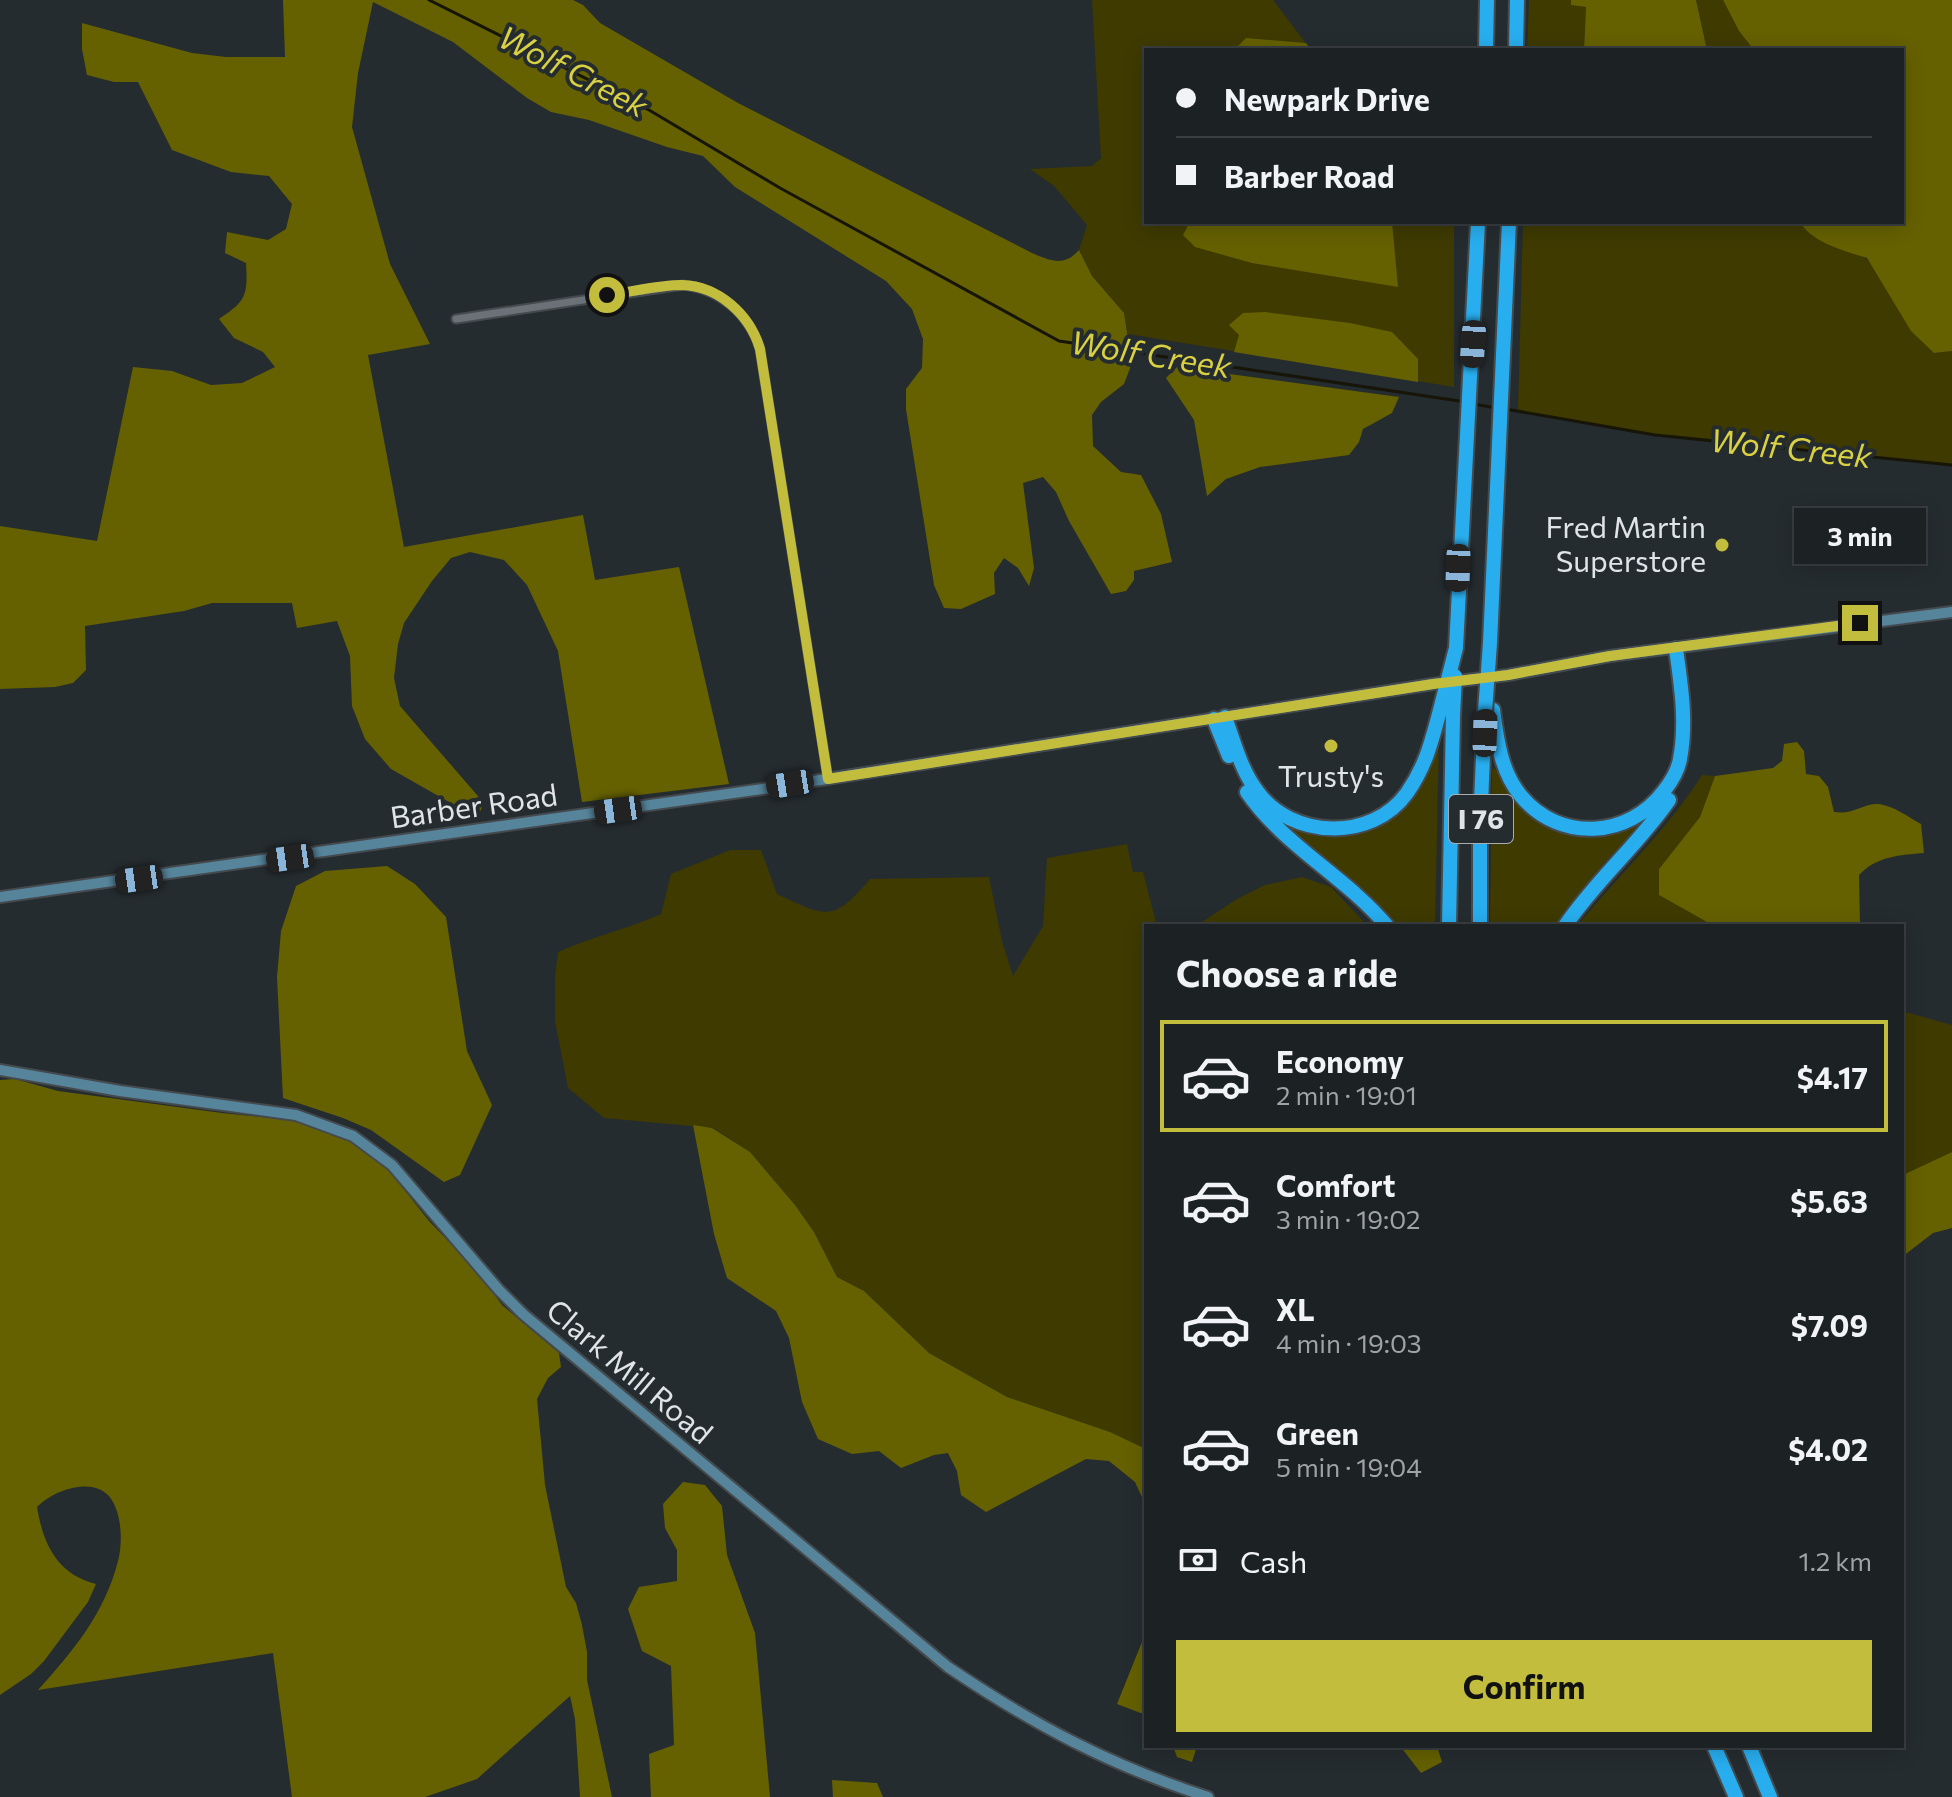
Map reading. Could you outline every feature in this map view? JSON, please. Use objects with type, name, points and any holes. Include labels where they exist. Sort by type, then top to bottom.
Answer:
[{"type":"highway","points":[[1486,48],[1487,0]]},
{"type":"highway","points":[[1516,48],[1517,0]]},
{"type":"highway","points":[[1220,718],[1249,777],[1268,804],[1304,824],[1333,829],[1379,818],[1399,803],[1426,763],[1446,715],[1456,648],[1478,224]]},
{"type":"highway","points":[[1509,224],[1489,711],[1506,771],[1516,790],[1530,806],[1547,818],[1574,828],[1594,830],[1617,826],[1653,806],[1672,780],[1680,760],[1684,719],[1681,648]]},
{"type":"highway","points":[[1566,924],[1597,883],[1644,834],[1681,785],[1692,737],[1681,648]]},
{"type":"highway","name":"I 76","points":[[1480,924],[1480,825],[1489,711]]},
{"type":"highway","name":"I 76","points":[[1446,715],[1449,924]]},
{"type":"highway","points":[[1220,718],[1243,786],[1258,808],[1277,828],[1355,893],[1385,924]]},
{"type":"highway","points":[[1715,1748],[1736,1797]]},
{"type":"highway","points":[[1750,1748],[1770,1797]]},
{"type":"main road","name":"Barber Road","points":[[0,897],[828,779],[1508,675],[1610,656],[1952,612]]},
{"type":"main road","name":"Clark Mill Road","points":[[0,1070],[120,1091],[296,1115],[333,1126],[366,1143],[392,1165],[499,1290],[544,1333],[948,1667],[1008,1708],[1079,1747],[1208,1797]]},
{"type":"street","points":[[456,319],[683,285],[699,287],[722,298],[744,317],[760,349],[828,779]]},
{"type":"shaded area","points":[[283,0],[573,0],[583,5],[600,23],[738,103],[1032,253],[1063,261],[1079,250],[1092,276],[1124,313],[1132,363],[1124,384],[1101,402],[1092,415],[1093,446],[1121,472],[1141,475],[1161,514],[1172,562],[1134,571],[1134,580],[1126,591],[1111,594],[1056,492],[1043,477],[1023,483],[1034,568],[1029,586],[1018,568],[1004,558],[994,573],[995,594],[961,609],[944,608],[934,585],[906,409],[906,389],[922,368],[923,339],[912,309],[886,281],[735,187],[703,156],[589,120],[551,112],[527,98],[453,42],[373,2],[358,73],[352,127],[390,264],[430,344],[368,355],[404,547],[583,515],[595,580],[679,567],[729,784],[582,802],[558,651],[527,585],[504,560],[470,552],[451,558],[404,623],[394,678],[400,706],[484,803],[477,818],[391,769],[365,739],[352,706],[350,656],[337,621],[297,628],[292,603],[212,603],[184,611],[85,626],[86,670],[73,683],[55,687],[0,689],[0,526],[97,541],[133,367],[172,371],[211,385],[242,383],[275,367],[263,352],[234,338],[219,319],[240,302],[246,283],[246,263],[225,253],[227,232],[268,240],[286,229],[292,204],[269,176],[231,172],[172,150],[138,82],[114,82],[87,75],[82,49],[82,23],[192,53],[226,57],[285,57]]},
{"type":"shaded area","points":[[1092,0],[1273,0],[1309,48],[1144,48],[1144,224],[1454,224],[1454,387],[1128,334],[1124,313],[1092,276],[1079,250],[1087,225],[1054,186],[1030,169],[1092,166],[1101,158]]},
{"type":"shaded area","points":[[1529,0],[1571,0],[1572,5],[1586,7],[1584,48],[1527,48]]},
{"type":"shaded area","points":[[1571,0],[1696,0],[1707,48],[1584,48],[1586,7],[1571,5]]},
{"type":"shaded area","points":[[1696,0],[1723,0],[1739,31],[1752,48],[1707,48]]},
{"type":"shaded area","points":[[1723,0],[1952,0],[1952,351],[1934,353],[1911,331],[1867,258],[1821,241],[1801,224],[1904,224],[1904,48],[1752,48],[1739,31]]},
{"type":"shaded area","points":[[1246,38],[1306,43],[1310,48],[1236,48]]},
{"type":"shaded area","points":[[1189,224],[1392,224],[1398,287],[1252,263],[1195,247],[1183,235]]},
{"type":"shaded area","points":[[1523,224],[1802,224],[1820,240],[1864,257],[1934,353],[1952,351],[1952,465],[1655,435],[1518,411]]},
{"type":"shaded area","points":[[1265,312],[1392,332],[1418,359],[1418,382],[1234,352],[1239,335],[1229,325],[1243,313]]},
{"type":"shaded area","points":[[1177,367],[1399,397],[1392,413],[1363,429],[1359,442],[1349,455],[1260,467],[1226,479],[1207,496],[1194,420],[1166,378]]},
{"type":"shaded area","points":[[1439,739],[1435,924],[1391,924],[1288,833],[1275,812],[1308,828],[1389,816]]},
{"type":"shaded area","points":[[1797,742],[1804,751],[1806,774],[1819,776],[1828,787],[1834,812],[1879,804],[1895,809],[1921,824],[1924,853],[1881,860],[1859,875],[1860,924],[1710,924],[1659,895],[1659,869],[1700,817],[1715,776],[1773,768],[1782,761],[1784,744]]},
{"type":"shaded area","points":[[1495,768],[1520,806],[1543,824],[1557,830],[1588,835],[1637,820],[1639,827],[1603,864],[1557,924],[1490,924],[1492,770]]},
{"type":"shaded area","points":[[1702,775],[1715,776],[1700,817],[1659,869],[1659,895],[1710,924],[1579,924],[1658,834]]},
{"type":"shaded area","points":[[1127,844],[1133,872],[1143,872],[1156,924],[1144,924],[1144,1448],[1110,1432],[1007,1397],[929,1353],[864,1291],[837,1277],[814,1232],[795,1205],[750,1152],[713,1128],[604,1118],[568,1088],[555,1021],[558,952],[661,914],[671,874],[730,850],[761,850],[777,894],[818,911],[828,912],[847,903],[870,879],[989,877],[1002,941],[1013,976],[1043,926],[1047,858]]},
{"type":"shaded area","points":[[387,866],[415,884],[446,917],[467,1051],[492,1105],[460,1175],[444,1182],[371,1130],[283,1098],[277,977],[281,931],[296,886],[325,871]]},
{"type":"shaded area","points":[[1302,877],[1331,887],[1366,924],[1199,924],[1265,885]]},
{"type":"shaded area","points":[[1904,1012],[1952,1025],[1952,1152],[1904,1177]]},
{"type":"shaded area","points":[[15,1079],[58,1091],[301,1121],[338,1133],[383,1163],[429,1221],[477,1271],[502,1305],[559,1353],[561,1367],[548,1378],[537,1399],[545,1485],[566,1587],[576,1603],[582,1625],[587,1652],[587,1680],[612,1797],[580,1797],[575,1719],[570,1696],[477,1779],[425,1797],[292,1797],[273,1653],[38,1690],[75,1646],[96,1614],[118,1561],[121,1536],[117,1510],[109,1496],[92,1487],[62,1491],[37,1507],[43,1533],[54,1556],[71,1573],[96,1584],[88,1602],[44,1661],[0,1695],[0,1080]]},
{"type":"shaded area","points":[[693,1125],[712,1128],[750,1152],[814,1232],[837,1277],[864,1291],[929,1353],[1007,1397],[1110,1432],[1144,1448],[1144,1502],[1135,1482],[1109,1461],[1086,1459],[986,1512],[961,1495],[957,1471],[948,1453],[901,1468],[879,1451],[852,1454],[818,1439],[802,1402],[789,1338],[776,1311],[727,1278],[714,1234]]},
{"type":"shaded area","points":[[1952,1152],[1952,1228],[1933,1233],[1904,1255],[1904,1177]]},
{"type":"shaded area","points":[[683,1482],[705,1485],[722,1506],[727,1555],[755,1633],[770,1797],[651,1797],[649,1754],[674,1745],[671,1666],[642,1651],[628,1609],[639,1587],[677,1581],[677,1550],[665,1528],[663,1504]]},
{"type":"shaded area","points":[[1144,1637],[1144,1714],[1117,1704]]},
{"type":"shaded area","points":[[1174,1748],[1196,1748],[1192,1762],[1177,1757]]},
{"type":"shaded area","points":[[1402,1748],[1438,1748],[1442,1762],[1421,1773]]},
{"type":"shaded area","points":[[832,1780],[877,1783],[883,1797],[833,1797]]},
{"type":"waterway","name":"Wolf Creek","points":[[429,0],[649,110],[780,188],[1059,341],[1466,402]]},
{"type":"waterway","name":"Wolf Creek","points":[[1473,404],[1497,408]]},
{"type":"waterway","name":"Wolf Creek","points":[[1505,409],[1655,435],[1952,465]]},
{"type":"place","name":"Fred Martin Superstore","points":[[1722,545]]},
{"type":"place","name":"Trusty's","points":[[1331,746]]},
{"type":"route","points":[[607,295],[675,285],[699,287],[729,303],[744,317],[754,333],[760,349],[828,779],[1433,684],[1508,675],[1610,656],[1860,623]]}]
